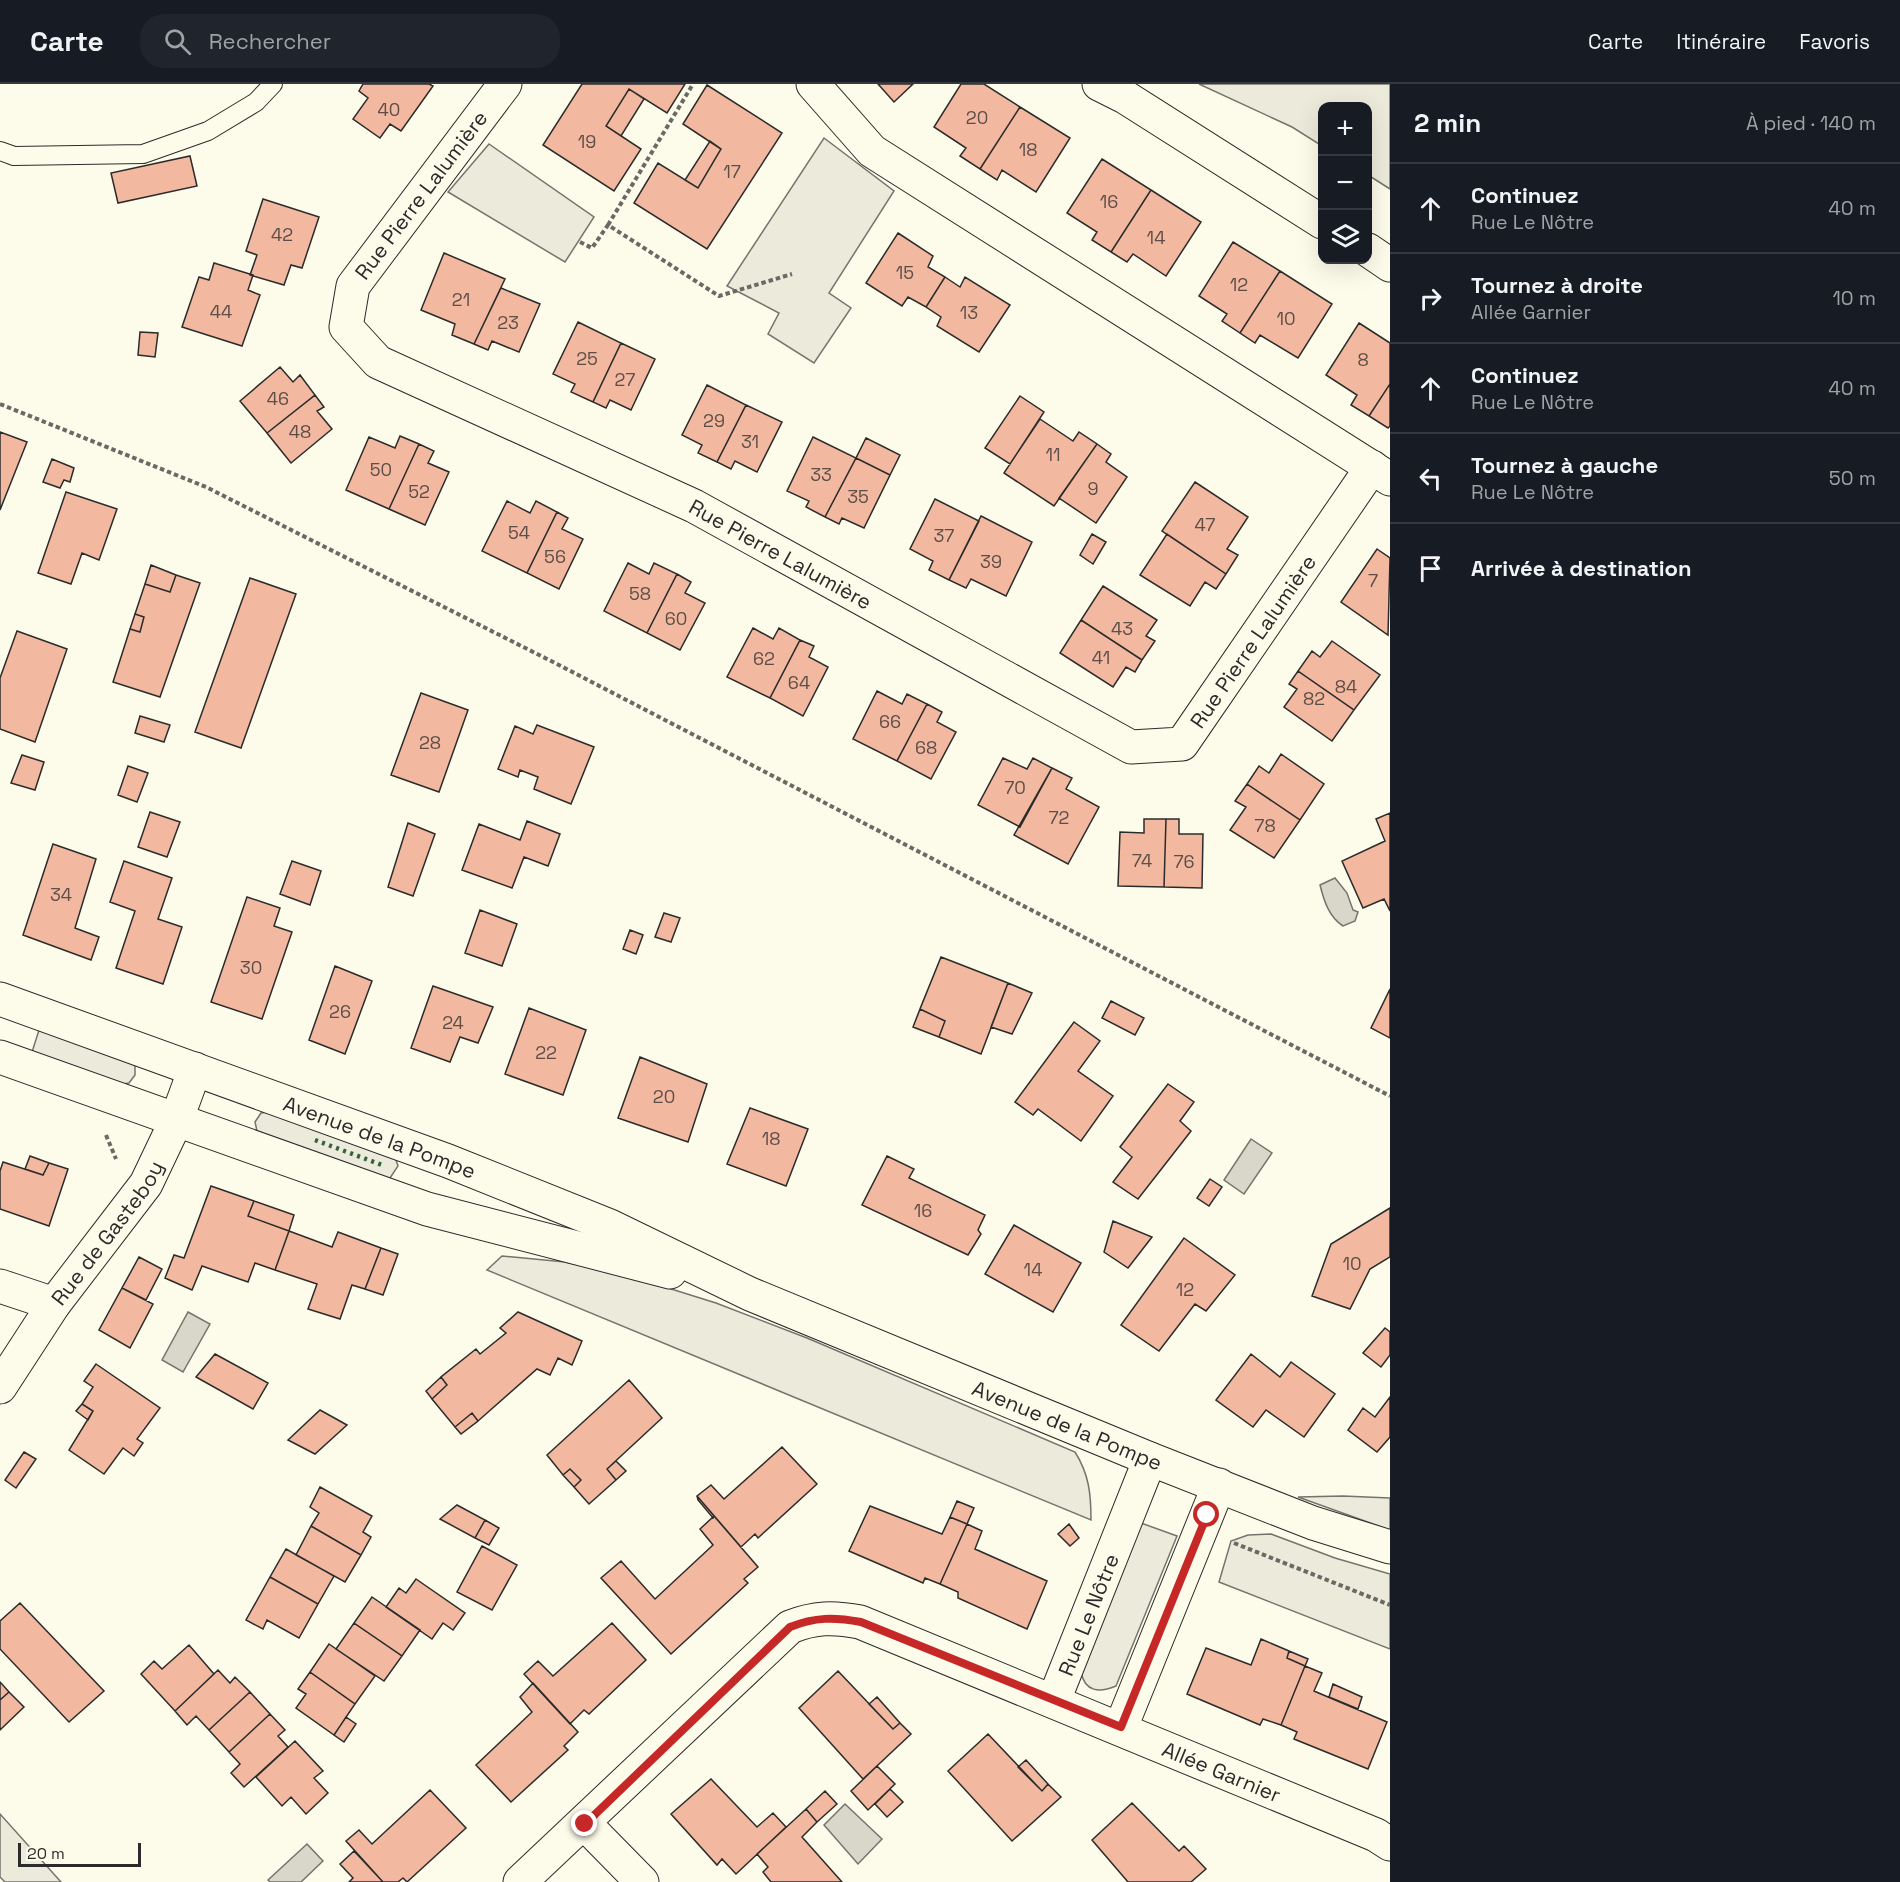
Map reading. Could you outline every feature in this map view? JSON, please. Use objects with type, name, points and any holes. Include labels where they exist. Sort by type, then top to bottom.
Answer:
[{"type":"street","name":"Rue Pierre Lalumière","points":[[505,84],[353,286],[346,327],[378,362],[694,506],[1131,747],[1182,744],[1381,473],[872,151],[813,84]]},
{"type":"street","points":[[1099,84],[1125,97],[1318,219]]},
{"type":"street","points":[[1372,253],[1390,265]]},
{"type":"street","name":"Avenue de la Pompe","points":[[0,999],[448,1161],[610,1226],[750,1294],[1150,1459],[1313,1523],[1390,1547]]},
{"type":"street","name":"Avenue de la Pompe","points":[[0,1057],[427,1209],[593,1250],[750,1294]]},
{"type":"street","name":"Rue de Gasteboy","points":[[0,1387],[54,1304],[147,1184],[176,1121],[195,1069]]},
{"type":"street","points":[[0,1286],[54,1304]]},
{"type":"street","name":"Rue Le Nôtre","points":[[520,1882],[585,1824],[790,1627],[810,1619],[835,1617],[861,1622],[1054,1700],[1150,1459]]},
{"type":"street","points":[[1121,1727],[1219,1485]]},
{"type":"street","name":"Allée Garnier","points":[[1054,1700],[1376,1834],[1390,1844]]},
{"type":"street","points":[[585,1824],[642,1882]]},
{"type":"lane","points":[[0,150],[14,156],[143,154],[208,131],[256,102],[273,84]]},
{"type":"path","points":[[580,242],[592,248],[693,84]]},
{"type":"path","points":[[608,225],[719,296],[792,274]]},
{"type":"path","points":[[0,404],[206,487],[379,573],[1390,1096]]},
{"type":"path","points":[[1201,1530],[1390,1605]]},
{"type":"shaded area","points":[[1199,84],[1390,84],[1390,189],[1372,178],[1372,102],[1318,102],[1318,143],[1292,127]]},
{"type":"shaded area","points":[[824,138],[894,191],[829,293],[851,308],[814,363],[768,334],[779,313],[727,286]]},
{"type":"shaded area","points":[[489,144],[594,217],[565,262],[448,192]]},
{"type":"shaded area","points":[[1335,878],[1347,893],[1353,910],[1358,912],[1355,921],[1343,926],[1325,903],[1320,885]]},
{"type":"shaded area","points":[[40,1027],[135,1065],[135,1075],[129,1083],[117,1085],[32,1052]]},
{"type":"shaded area","points":[[272,1111],[395,1157],[398,1166],[388,1181],[266,1138],[257,1131],[255,1122],[261,1113]]},
{"type":"shaded area","points":[[1251,1139],[1272,1153],[1244,1194],[1224,1180]]},
{"type":"shaded area","points":[[502,1256],[565,1262],[636,1278],[716,1303],[807,1338],[1075,1452],[1088,1484],[1091,1520],[487,1270]]},
{"type":"shaded area","points":[[188,1312],[210,1324],[183,1372],[162,1360]]},
{"type":"shaded area","points":[[1298,1497],[1390,1498],[1390,1530]]},
{"type":"shaded area","points":[[1141,1523],[1177,1536],[1116,1686],[1104,1690],[1094,1689],[1086,1684],[1081,1672]]},
{"type":"shaded area","points":[[1271,1534],[1335,1558],[1390,1574],[1390,1649],[1219,1582],[1231,1541],[1248,1535]]},
{"type":"shaded area","points":[[845,1804],[882,1839],[858,1864],[824,1825]]},
{"type":"shaded area","points":[[0,1814],[61,1882],[5,1882],[0,1877]]},
{"type":"shaded area","points":[[307,1844],[323,1861],[301,1882],[270,1882],[268,1880]]},
{"type":"building","points":[[363,84],[429,84],[433,86],[401,131],[390,124],[380,138],[353,119],[368,98],[359,91]]},
{"type":"building","points":[[582,84],[685,84],[667,113],[629,89],[606,126],[641,149],[614,191],[543,145]]},
{"type":"building","points":[[878,84],[913,84],[894,102]]},
{"type":"building","points":[[961,84],[984,84],[1020,107],[980,169],[960,156],[966,148],[934,127]]},
{"type":"building","points":[[707,85],[782,133],[707,249],[634,203],[658,163],[698,188],[721,149],[683,124]]},
{"type":"building","points":[[629,89],[644,99],[621,136],[606,126]]},
{"type":"building","points":[[1020,107],[1070,138],[1036,192],[1002,170],[997,180],[980,169]]},
{"type":"building","points":[[710,141],[721,149],[698,188],[685,180]]},
{"type":"building","points":[[190,156],[197,186],[118,203],[111,173]]},
{"type":"building","points":[[1102,159],[1151,190],[1111,252],[1092,240],[1097,232],[1067,213]]},
{"type":"building","points":[[1151,190],[1201,222],[1166,276],[1133,254],[1127,262],[1111,252]]},
{"type":"building","points":[[263,199],[319,217],[302,268],[291,265],[284,285],[250,275],[257,255],[246,251]]},
{"type":"building","points":[[898,233],[933,256],[928,267],[945,277],[926,307],[908,297],[902,306],[866,283]]},
{"type":"building","points":[[1233,242],[1280,271],[1240,333],[1222,321],[1227,314],[1199,296]]},
{"type":"building","points":[[444,253],[505,279],[474,344],[452,335],[455,324],[421,310]]},
{"type":"building","points":[[214,263],[253,275],[248,290],[260,295],[242,346],[182,327],[199,277],[209,280]]},
{"type":"building","points":[[1280,271],[1332,304],[1298,358],[1260,335],[1255,343],[1240,333]]},
{"type":"building","points":[[945,277],[960,287],[965,277],[1010,305],[979,352],[937,326],[941,317],[926,307]]},
{"type":"building","points":[[501,288],[540,304],[519,352],[492,341],[488,350],[474,344]]},
{"type":"building","points":[[578,322],[621,343],[593,402],[571,392],[575,384],[553,374]]},
{"type":"building","points":[[1359,323],[1390,343],[1390,384],[1369,416],[1351,405],[1357,395],[1326,375]]},
{"type":"building","points":[[140,332],[158,333],[155,357],[138,355]]},
{"type":"building","points":[[621,343],[655,359],[631,410],[610,400],[606,408],[593,402]]},
{"type":"building","points":[[280,367],[293,382],[300,375],[315,395],[267,433],[240,401]]},
{"type":"building","points":[[1390,384],[1390,426],[1388,428],[1369,416]]},
{"type":"building","points":[[707,385],[746,405],[717,462],[698,453],[702,445],[682,435]]},
{"type":"building","points":[[315,395],[324,407],[317,411],[332,429],[291,463],[267,433]]},
{"type":"building","points":[[1020,396],[1044,412],[1010,464],[985,448]]},
{"type":"building","points":[[746,405],[782,422],[757,472],[735,461],[731,469],[717,462]]},
{"type":"building","points":[[1040,419],[1073,441],[1079,432],[1097,444],[1054,506],[1004,473]]},
{"type":"building","points":[[0,432],[27,442],[0,510]]},
{"type":"building","points":[[400,436],[419,444],[389,509],[346,490],[369,437],[395,448]]},
{"type":"building","points":[[813,437],[856,458],[825,517],[806,507],[809,501],[787,491]]},
{"type":"building","points":[[866,438],[900,455],[890,475],[856,458]]},
{"type":"building","points":[[419,444],[434,451],[428,463],[449,472],[425,525],[389,509]]},
{"type":"building","points":[[1097,444],[1111,454],[1106,462],[1127,477],[1096,523],[1059,498]]},
{"type":"building","points":[[856,458],[890,475],[864,528],[842,518],[839,524],[825,517]]},
{"type":"building","points":[[52,459],[74,468],[70,482],[64,480],[60,488],[43,482]]},
{"type":"building","points":[[1195,482],[1248,517],[1227,549],[1238,555],[1226,574],[1162,531]]},
{"type":"building","points":[[66,492],[117,509],[99,560],[82,553],[71,584],[38,573]]},
{"type":"building","points":[[935,499],[979,521],[949,580],[929,570],[933,561],[910,549]]},
{"type":"building","points":[[507,501],[530,513],[536,501],[557,512],[527,573],[482,551]]},
{"type":"building","points":[[557,512],[568,518],[562,529],[583,539],[559,589],[527,573]]},
{"type":"building","points":[[981,516],[1032,542],[1006,596],[971,579],[966,588],[949,580]]},
{"type":"building","points":[[1092,534],[1106,542],[1093,564],[1080,555]]},
{"type":"building","points":[[1167,534],[1226,574],[1216,589],[1205,582],[1190,606],[1140,575]]},
{"type":"building","points":[[1377,549],[1390,558],[1388,635],[1341,602]]},
{"type":"building","points":[[628,563],[649,574],[654,563],[677,574],[647,633],[604,611]]},
{"type":"building","points":[[151,565],[176,575],[170,592],[145,584]]},
{"type":"building","points":[[677,574],[691,582],[685,593],[705,603],[680,650],[647,633]]},
{"type":"building","points":[[176,575],[200,583],[160,697],[113,682],[130,629],[140,632],[144,617],[135,614],[145,584],[170,592]]},
{"type":"building","points":[[250,578],[296,594],[241,748],[195,732]]},
{"type":"building","points":[[1103,586],[1157,620],[1146,636],[1155,641],[1142,660],[1081,620]]},
{"type":"building","points":[[135,614],[144,617],[140,632],[130,629]]},
{"type":"building","points":[[1081,620],[1142,660],[1135,672],[1126,667],[1113,687],[1060,653]]},
{"type":"building","points":[[753,628],[773,639],[779,628],[800,640],[770,698],[727,677]]},
{"type":"building","points":[[17,631],[67,649],[35,742],[0,729],[0,678]]},
{"type":"building","points":[[800,640],[814,646],[809,657],[828,667],[803,716],[770,698]]},
{"type":"building","points":[[1332,641],[1380,675],[1354,710],[1298,671],[1312,651],[1320,657]]},
{"type":"building","points":[[1298,671],[1354,710],[1332,741],[1284,707],[1297,689],[1289,684]]},
{"type":"building","points":[[877,691],[902,704],[907,694],[927,704],[897,761],[853,739]]},
{"type":"building","points":[[421,693],[468,710],[439,792],[391,775]]},
{"type":"building","points":[[927,704],[942,712],[937,722],[956,732],[931,779],[897,761]]},
{"type":"building","points":[[140,716],[170,725],[164,742],[135,733]]},
{"type":"building","points":[[537,725],[594,747],[571,804],[534,789],[538,777],[520,770],[518,777],[498,769],[515,726],[533,734]]},
{"type":"building","points":[[1281,754],[1324,784],[1300,820],[1247,784],[1259,766],[1269,773]]},
{"type":"building","points":[[22,755],[44,762],[35,790],[11,783]]},
{"type":"building","points":[[1003,758],[1027,769],[1033,758],[1052,768],[1020,827],[978,805]]},
{"type":"building","points":[[128,766],[148,773],[137,802],[118,795]]},
{"type":"building","points":[[1052,768],[1072,778],[1066,789],[1099,807],[1068,864],[1014,835]]},
{"type":"building","points":[[1247,784],[1300,820],[1274,858],[1230,830],[1246,807],[1235,801]]},
{"type":"building","points":[[150,812],[180,822],[167,857],[138,847]]},
{"type":"building","points":[[1390,813],[1390,911],[1384,899],[1363,908],[1342,861],[1385,841],[1376,819]]},
{"type":"building","points":[[1144,819],[1166,819],[1164,887],[1118,886],[1120,832],[1144,833]]},
{"type":"building","points":[[1166,819],[1179,819],[1179,834],[1203,834],[1202,888],[1164,887]]},
{"type":"building","points":[[527,821],[560,834],[548,866],[524,857],[512,888],[462,870],[479,824],[520,840]]},
{"type":"building","points":[[408,823],[435,834],[413,896],[388,887]]},
{"type":"building","points":[[53,844],[96,859],[75,928],[99,937],[91,960],[23,935]]},
{"type":"building","points":[[124,861],[172,878],[158,919],[182,927],[163,984],[116,968],[135,911],[110,902]]},
{"type":"building","points":[[292,861],[321,871],[310,905],[280,894]]},
{"type":"building","points":[[247,897],[280,908],[274,926],[292,932],[262,1019],[211,1002]]},
{"type":"building","points":[[480,910],[517,924],[502,966],[465,953]]},
{"type":"building","points":[[664,913],[680,918],[671,942],[655,937]]},
{"type":"building","points":[[630,930],[643,935],[636,954],[623,949]]},
{"type":"building","points":[[941,957],[1008,983],[981,1054],[939,1037],[945,1021],[920,1009]]},
{"type":"building","points":[[335,966],[372,981],[345,1054],[309,1040]]},
{"type":"building","points":[[1008,983],[1032,993],[1012,1034],[991,1027]]},
{"type":"building","points":[[433,986],[493,1007],[478,1043],[460,1037],[450,1062],[411,1048]]},
{"type":"building","points":[[1390,989],[1390,1038],[1371,1028]]},
{"type":"building","points":[[1111,1001],[1144,1018],[1135,1035],[1102,1018]]},
{"type":"building","points":[[529,1008],[586,1030],[563,1095],[505,1074]]},
{"type":"building","points":[[920,1009],[945,1021],[939,1037],[913,1027]]},
{"type":"building","points":[[1074,1022],[1100,1041],[1078,1071],[1113,1096],[1081,1141],[1038,1109],[1033,1115],[1015,1102]]},
{"type":"building","points":[[640,1057],[707,1084],[688,1142],[618,1118]]},
{"type":"building","points":[[1168,1084],[1194,1102],[1180,1121],[1191,1131],[1138,1199],[1113,1182],[1132,1157],[1120,1147]]},
{"type":"building","points":[[750,1108],[808,1129],[786,1186],[727,1164]]},
{"type":"building","points":[[30,1156],[49,1163],[43,1175],[25,1169]]},
{"type":"building","points":[[887,1156],[914,1169],[909,1178],[985,1215],[978,1230],[981,1234],[968,1255],[862,1205]]},
{"type":"building","points":[[3,1162],[43,1175],[49,1163],[68,1169],[49,1226],[0,1209],[0,1171]]},
{"type":"building","points":[[1210,1179],[1222,1187],[1209,1206],[1197,1198]]},
{"type":"building","points":[[211,1186],[254,1201],[248,1216],[289,1231],[275,1270],[255,1263],[248,1282],[202,1266],[192,1290],[165,1278],[174,1255],[184,1258]]},
{"type":"building","points":[[254,1201],[294,1215],[289,1231],[248,1216]]},
{"type":"building","points":[[1390,1208],[1390,1257],[1370,1269],[1350,1309],[1312,1296],[1331,1244]]},
{"type":"building","points":[[1113,1221],[1152,1237],[1128,1268],[1104,1252]]},
{"type":"building","points":[[1014,1225],[1081,1263],[1053,1312],[985,1274]]},
{"type":"building","points":[[289,1231],[332,1247],[338,1232],[381,1248],[365,1289],[352,1285],[340,1319],[308,1309],[317,1284],[275,1270]]},
{"type":"building","points":[[1184,1238],[1235,1275],[1206,1311],[1195,1304],[1159,1351],[1121,1325]]},
{"type":"building","points":[[381,1248],[398,1254],[383,1295],[365,1289]]},
{"type":"building","points":[[139,1257],[162,1269],[146,1300],[122,1288]]},
{"type":"building","points":[[122,1288],[153,1304],[130,1348],[99,1330]]},
{"type":"building","points":[[518,1312],[582,1341],[572,1365],[558,1358],[550,1375],[537,1369],[478,1421],[472,1413],[455,1427],[432,1399],[447,1385],[441,1377],[476,1349],[480,1354],[506,1333],[500,1328]]},
{"type":"building","points":[[1385,1328],[1390,1332],[1390,1355],[1381,1367],[1363,1353]]},
{"type":"building","points":[[215,1354],[268,1383],[253,1409],[196,1377]]},
{"type":"building","points":[[1251,1354],[1280,1377],[1291,1362],[1335,1394],[1304,1437],[1266,1410],[1253,1427],[1216,1400]]},
{"type":"building","points":[[96,1364],[160,1408],[137,1439],[143,1443],[134,1456],[123,1448],[104,1474],[69,1450],[93,1411],[82,1404],[93,1387],[84,1381]]},
{"type":"building","points":[[441,1377],[447,1385],[432,1399],[426,1391]]},
{"type":"building","points":[[629,1380],[662,1418],[607,1469],[616,1480],[589,1504],[574,1487],[581,1480],[570,1469],[563,1475],[547,1455]]},
{"type":"building","points":[[1390,1397],[1390,1437],[1377,1452],[1348,1430],[1363,1408],[1375,1417]]},
{"type":"building","points":[[82,1404],[93,1411],[88,1420],[76,1411]]},
{"type":"building","points":[[320,1410],[347,1425],[315,1454],[288,1440]]},
{"type":"building","points":[[472,1413],[478,1421],[461,1434],[455,1427]]},
{"type":"building","points":[[782,1447],[817,1484],[758,1538],[755,1534],[741,1547],[697,1496],[711,1485],[724,1499]]},
{"type":"building","points":[[24,1452],[36,1459],[16,1488],[5,1480]]},
{"type":"building","points":[[616,1461],[626,1471],[616,1480],[607,1469]]},
{"type":"building","points":[[570,1469],[581,1480],[574,1487],[563,1475]]},
{"type":"building","points":[[320,1487],[372,1516],[363,1532],[371,1537],[361,1555],[311,1526],[319,1513],[310,1507]]},
{"type":"building","points":[[697,1496],[714,1516],[713,1518],[698,1500]]},
{"type":"building","points":[[957,1501],[974,1508],[967,1524],[950,1517]]},
{"type":"building","points":[[457,1505],[485,1520],[475,1538],[440,1519]]},
{"type":"building","points":[[870,1506],[942,1534],[950,1517],[967,1524],[940,1584],[925,1578],[923,1583],[849,1551]]},
{"type":"building","points":[[714,1516],[758,1567],[744,1579],[748,1583],[671,1654],[601,1578],[621,1561],[655,1599],[713,1545],[700,1529]]},
{"type":"building","points":[[485,1520],[499,1528],[489,1545],[475,1538]]},
{"type":"building","points":[[967,1524],[982,1531],[975,1549],[1047,1581],[1027,1629],[958,1598],[958,1592],[940,1584]]},
{"type":"building","points":[[1069,1524],[1079,1538],[1070,1546],[1058,1534]]},
{"type":"building","points":[[311,1526],[361,1555],[345,1582],[296,1555]]},
{"type":"building","points":[[482,1546],[517,1565],[492,1610],[457,1592]]},
{"type":"building","points":[[286,1549],[334,1576],[318,1604],[270,1577]]},
{"type":"building","points":[[270,1577],[318,1604],[299,1638],[267,1620],[263,1629],[246,1620]]},
{"type":"building","points":[[416,1579],[465,1613],[453,1630],[443,1623],[432,1639],[386,1607],[399,1588],[406,1593]]},
{"type":"building","points":[[372,1597],[420,1630],[402,1656],[354,1623]]},
{"type":"building","points":[[20,1603],[104,1691],[69,1722],[0,1649],[0,1621]]},
{"type":"building","points":[[354,1623],[402,1656],[384,1681],[336,1649]]},
{"type":"building","points":[[612,1623],[646,1660],[589,1714],[584,1710],[570,1724],[524,1674],[538,1661],[553,1676]]},
{"type":"building","points":[[1261,1639],[1289,1651],[1287,1658],[1305,1666],[1281,1725],[1263,1719],[1260,1725],[1187,1694],[1206,1648],[1251,1665]]},
{"type":"building","points":[[329,1644],[375,1676],[355,1704],[310,1672]]},
{"type":"building","points":[[189,1645],[214,1674],[175,1711],[141,1674],[154,1661],[162,1669]]},
{"type":"building","points":[[1289,1651],[1308,1659],[1305,1666],[1287,1658]]},
{"type":"building","points":[[1305,1666],[1322,1673],[1314,1691],[1387,1722],[1368,1769],[1294,1739],[1297,1732],[1281,1725]]},
{"type":"building","points":[[218,1670],[230,1683],[235,1677],[250,1692],[209,1730],[196,1716],[187,1725],[175,1711]]},
{"type":"building","points":[[838,1671],[893,1729],[900,1723],[911,1734],[863,1779],[799,1708]]},
{"type":"building","points":[[310,1672],[355,1704],[334,1735],[296,1708],[306,1694],[298,1689]]},
{"type":"building","points":[[0,1682],[9,1692],[0,1700]]},
{"type":"building","points":[[533,1683],[578,1732],[564,1746],[568,1750],[511,1802],[476,1765],[532,1712],[520,1697]]},
{"type":"building","points":[[1333,1684],[1362,1697],[1358,1709],[1329,1697]]},
{"type":"building","points":[[9,1692],[24,1707],[0,1730],[0,1700]]},
{"type":"building","points":[[250,1692],[270,1714],[229,1752],[209,1730]]},
{"type":"building","points":[[877,1697],[900,1723],[893,1729],[869,1704]]},
{"type":"building","points":[[270,1714],[285,1730],[278,1736],[288,1747],[244,1787],[231,1773],[240,1764],[229,1752]]},
{"type":"building","points":[[346,1717],[356,1724],[344,1742],[334,1735]]},
{"type":"building","points":[[988,1734],[1042,1791],[1048,1784],[1061,1797],[1012,1841],[948,1771]]},
{"type":"building","points":[[295,1741],[323,1771],[314,1778],[328,1793],[306,1814],[291,1797],[282,1806],[256,1777]]},
{"type":"building","points":[[1026,1760],[1048,1784],[1042,1791],[1018,1767]]},
{"type":"building","points":[[877,1766],[895,1784],[868,1810],[851,1791]]},
{"type":"building","points":[[711,1779],[757,1827],[773,1813],[786,1827],[736,1874],[722,1859],[717,1865],[671,1814]]},
{"type":"building","points":[[890,1789],[903,1802],[887,1817],[875,1804]]},
{"type":"building","points":[[430,1790],[466,1828],[407,1882],[403,1878],[398,1882],[383,1882],[346,1841],[359,1830],[372,1844]]},
{"type":"building","points":[[825,1791],[837,1804],[817,1822],[806,1809]]},
{"type":"building","points":[[1132,1803],[1179,1851],[1184,1846],[1206,1869],[1191,1882],[1128,1882],[1092,1840]]},
{"type":"building","points":[[806,1809],[817,1822],[802,1837],[842,1882],[771,1882],[763,1872],[768,1867],[757,1854]]},
{"type":"building","points":[[354,1851],[383,1882],[349,1882],[353,1878],[340,1864]]},
{"type":"hedge","points":[[315,1140],[382,1165]]},
{"type":"route","points":[[585,1824],[790,1627],[810,1619],[835,1617],[861,1622],[1121,1727],[1207,1515]]}]
